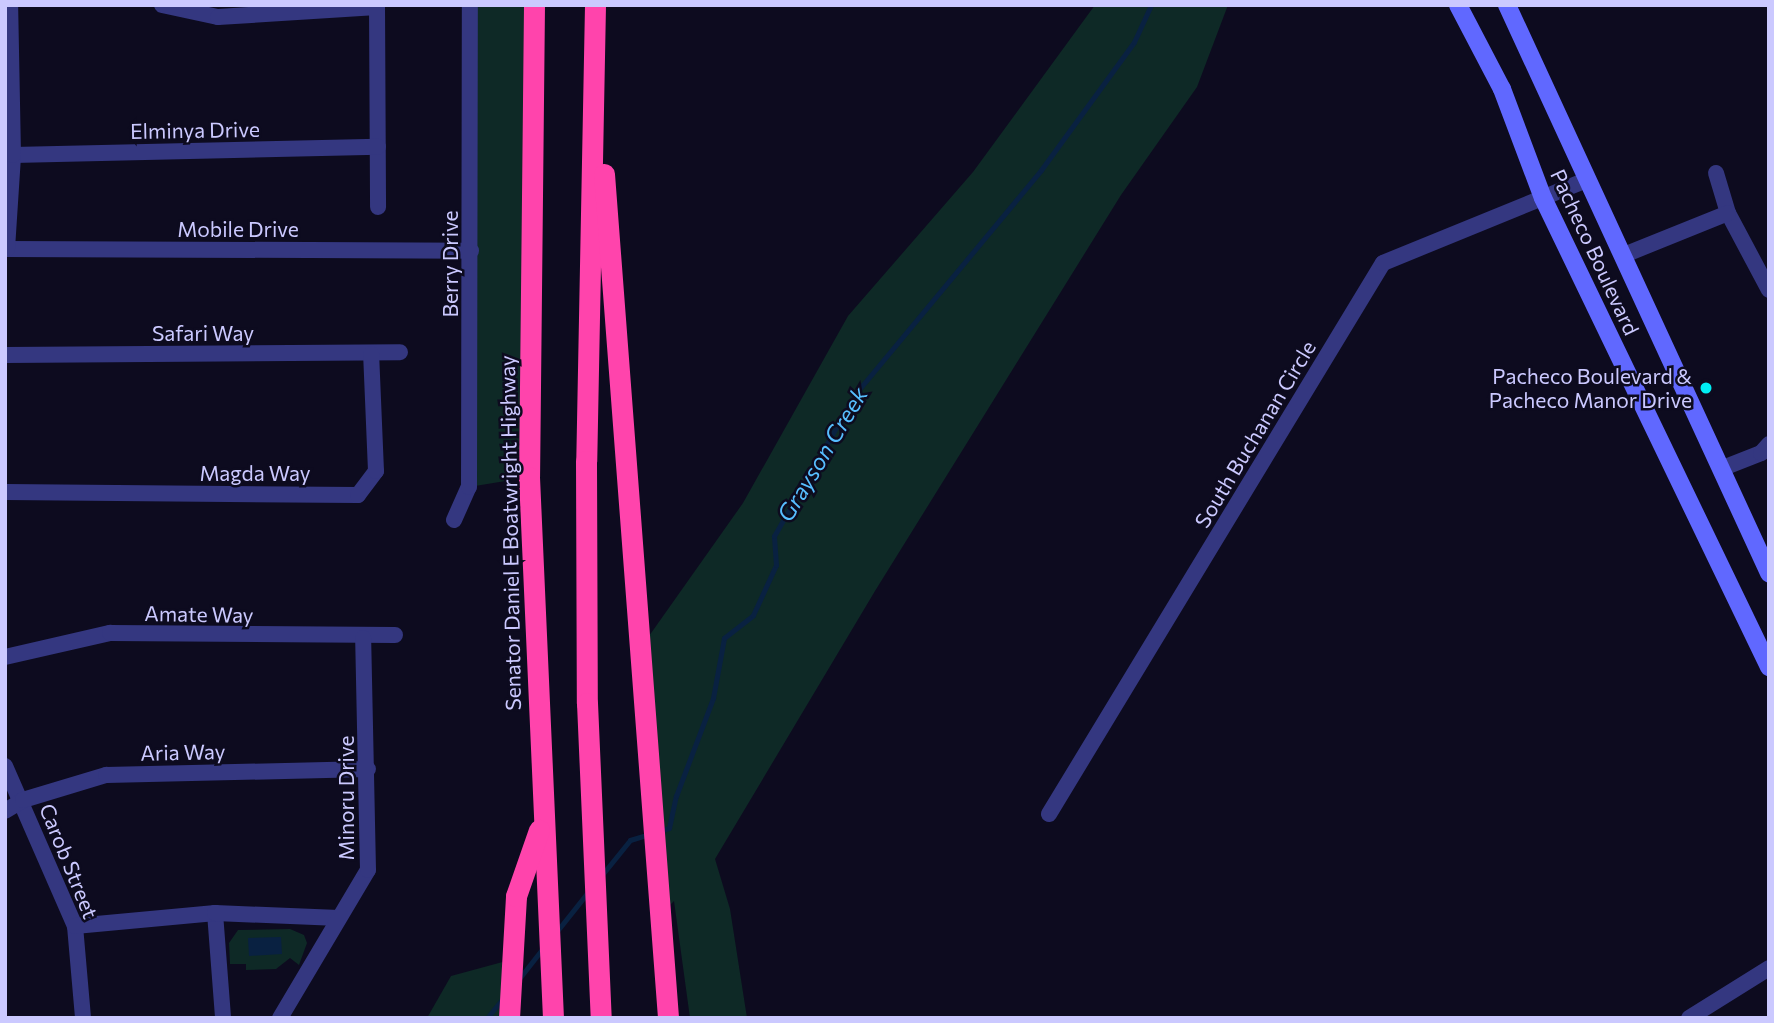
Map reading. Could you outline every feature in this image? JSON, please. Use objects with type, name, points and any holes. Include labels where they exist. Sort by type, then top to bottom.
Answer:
[{"type":"highway","name":"Senator Daniel E Boatwright Highway","points":[[534,5],[529,477],[553,1018]]},
{"type":"highway","points":[[595,5],[586,461],[587,703],[601,1018]]},
{"type":"highway","points":[[595,82],[618,314],[637,653],[668,1018]]},
{"type":"highway","points":[[509,1018],[516,896],[543,818]]},
{"type":"main road","name":"Pacheco Boulevard","points":[[1458,5],[1502,89],[1543,198],[1769,667]]},
{"type":"main road","name":"Pacheco Boulevard","points":[[1507,5],[1542,73],[1586,180],[1624,255],[1769,573]]},
{"type":"street","points":[[6,249],[13,155],[10,5]]},
{"type":"street","points":[[163,5],[218,17],[377,6],[378,207]]},
{"type":"street","name":"Berry Drive","points":[[454,520],[469,487],[470,5]]},
{"type":"street","name":"Elminya Drive","points":[[13,155],[377,147]]},
{"type":"street","points":[[1716,173],[1728,214],[1769,290]]},
{"type":"street","name":"South Buchanan Circle","points":[[1049,814],[1383,263],[1586,180]]},
{"type":"street","points":[[1624,255],[1728,214]]},
{"type":"street","name":"Mobile Drive","points":[[6,249],[471,251]]},
{"type":"street","name":"Safari Way","points":[[5,355],[400,352]]},
{"type":"street","name":"Magda Way","points":[[5,492],[358,495],[376,471],[370,354]]},
{"type":"street","points":[[1723,468],[1761,453],[1769,444]]},
{"type":"street","name":"Amate Way","points":[[5,657],[110,633],[363,638],[395,635]]},
{"type":"street","name":"Minoru Drive","points":[[280,1018],[368,870],[368,769],[363,638]]},
{"type":"street","name":"Carob Street","points":[[5,766],[23,800],[75,926],[83,1018]]},
{"type":"street","name":"Aria Way","points":[[5,811],[23,800],[106,775],[368,769]]},
{"type":"street","points":[[215,914],[223,1018]]},
{"type":"street","points":[[75,926],[215,914],[339,918]]},
{"type":"street","points":[[1689,1018],[1769,968]]},
{"type":"green space","points":[[470,5],[534,5],[529,477],[469,487]]},
{"type":"green space","points":[[1095,5],[1228,5],[1197,87],[1121,195],[875,591],[715,859],[730,909],[747,1018],[690,1018],[674,901],[660,915],[637,653],[743,503],[848,316],[973,172]]},
{"type":"green space","points":[[290,929],[304,935],[307,943],[299,965],[290,958],[276,969],[246,970],[246,964],[230,964],[229,943],[238,930]]},
{"type":"green space","points":[[510,960],[509,1018],[427,1018],[451,976]]},
{"type":"water","points":[[281,937],[282,954],[249,956],[248,938]]},
{"type":"waterway","name":"Grayson Creek","points":[[659,831],[669,828],[676,796],[713,698],[724,638],[753,615],[776,565],[774,536],[856,393],[1041,170],[1134,42],[1151,5]]},
{"type":"waterway","name":"Grayson Creek","points":[[601,876],[630,840],[650,834]]},
{"type":"waterway","name":"Grayson Creek","points":[[557,931],[588,892]]},
{"type":"waterway","name":"Grayson Creek","points":[[518,980],[542,949]]},
{"type":"waterway","name":"Grayson Creek","points":[[487,1018],[503,998]]},
{"type":"place","name":"Pacheco Boulevard & Pacheco Manor Drive","points":[[1706,388]]}]
